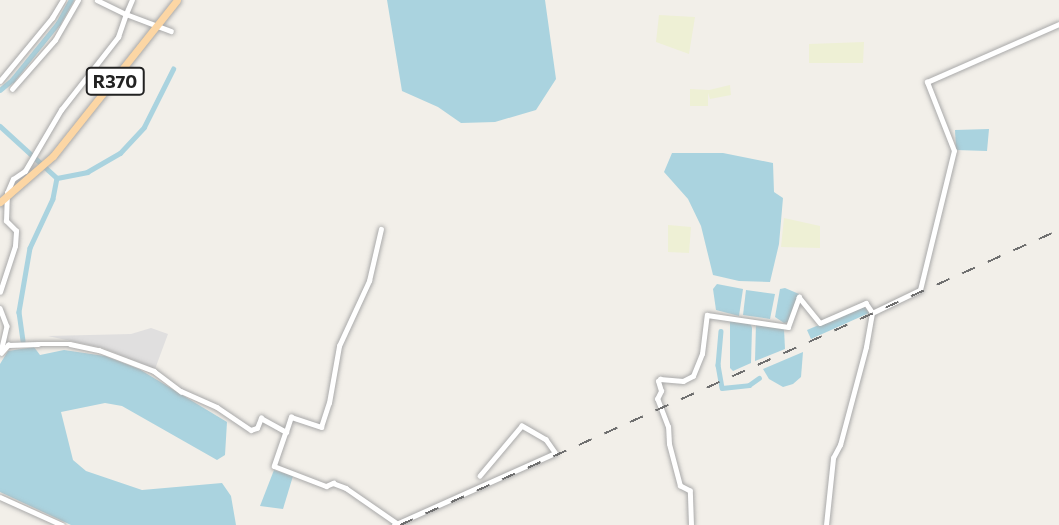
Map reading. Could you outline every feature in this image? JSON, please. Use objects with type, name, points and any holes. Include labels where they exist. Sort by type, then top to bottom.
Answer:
[{"type":"main road","name":"R370","points":[[3,200],[49,159],[177,0]]},
{"type":"street","points":[[0,81],[52,18],[63,0]]},
{"type":"street","points":[[12,89],[55,40],[78,0]]},
{"type":"street","points":[[97,0],[171,32]]},
{"type":"street","points":[[0,292],[15,246],[16,231],[6,221],[3,200],[13,178],[25,170],[34,149],[118,37],[132,0]]},
{"type":"street","points":[[872,312],[920,290],[954,151],[927,82],[1059,24]]},
{"type":"street","points":[[381,229],[369,281],[339,346],[329,403],[321,428],[291,417],[274,466],[326,486],[333,483],[346,488],[396,524],[555,453],[546,440],[522,426],[480,476]]},
{"type":"street","points":[[691,525],[690,491],[680,485],[669,444],[668,427],[657,399],[661,391],[658,381],[682,382],[694,376],[702,354],[707,315],[788,327],[799,297],[820,323],[866,303],[872,312],[869,336],[840,445],[833,458],[826,525]]},
{"type":"street","points":[[0,308],[7,326],[0,353]]},
{"type":"street","points":[[0,353],[8,345],[38,344],[70,344],[99,350],[154,371],[181,391],[217,407],[251,430],[257,428],[261,418],[286,432]]},
{"type":"street","points":[[0,497],[62,525]]},
{"type":"shaded area","points":[[151,328],[168,334],[155,369],[103,348],[48,336],[131,334]]},
{"type":"green space","points":[[659,15],[695,17],[689,54],[656,42]]},
{"type":"green space","points":[[864,42],[863,63],[809,63],[809,44]]},
{"type":"green space","points":[[730,85],[731,95],[710,99],[708,93],[708,106],[690,106],[690,89],[709,90]]},
{"type":"green space","points":[[784,218],[820,226],[820,248],[781,247]]},
{"type":"green space","points":[[668,225],[691,227],[689,253],[668,252]]},
{"type":"water","points":[[387,0],[545,0],[556,79],[536,110],[495,122],[461,123],[438,107],[402,91]]},
{"type":"water","points":[[989,129],[987,151],[956,150],[955,130]]},
{"type":"water","points":[[672,153],[723,153],[773,163],[774,192],[783,198],[779,244],[770,282],[739,281],[713,275],[701,226],[688,199],[664,172]]},
{"type":"water","points":[[717,284],[743,289],[739,316],[716,310],[713,289]]},
{"type":"water","points":[[785,288],[799,294],[788,322],[784,323],[775,317],[780,289]]},
{"type":"water","points":[[746,290],[775,294],[770,319],[743,315]]},
{"type":"water","points":[[864,306],[869,313],[811,339],[807,330]]},
{"type":"water","points":[[730,321],[750,322],[752,328],[751,363],[733,371],[730,368]]},
{"type":"water","points":[[756,323],[784,329],[785,349],[755,361]]},
{"type":"water","points":[[34,347],[40,355],[64,350],[105,356],[139,369],[227,422],[225,455],[217,460],[122,406],[105,403],[61,412],[73,460],[86,471],[142,490],[222,483],[231,496],[236,525],[71,525],[0,492],[0,364],[8,351]]},
{"type":"water","points":[[803,352],[801,377],[793,384],[783,387],[769,379],[763,369]]},
{"type":"water","points":[[274,470],[293,476],[283,509],[260,506]]},
{"type":"waterway","points":[[0,90],[12,80],[58,23],[71,0]]},
{"type":"waterway","points":[[57,178],[87,172],[120,153],[144,127],[173,69]]},
{"type":"waterway","points":[[0,126],[57,178],[53,199],[30,248],[19,312],[23,341]]},
{"type":"waterway","points":[[721,331],[718,365],[722,388],[749,385],[759,378]]},
{"type":"railway","points":[[400,525],[1059,230]]}]
